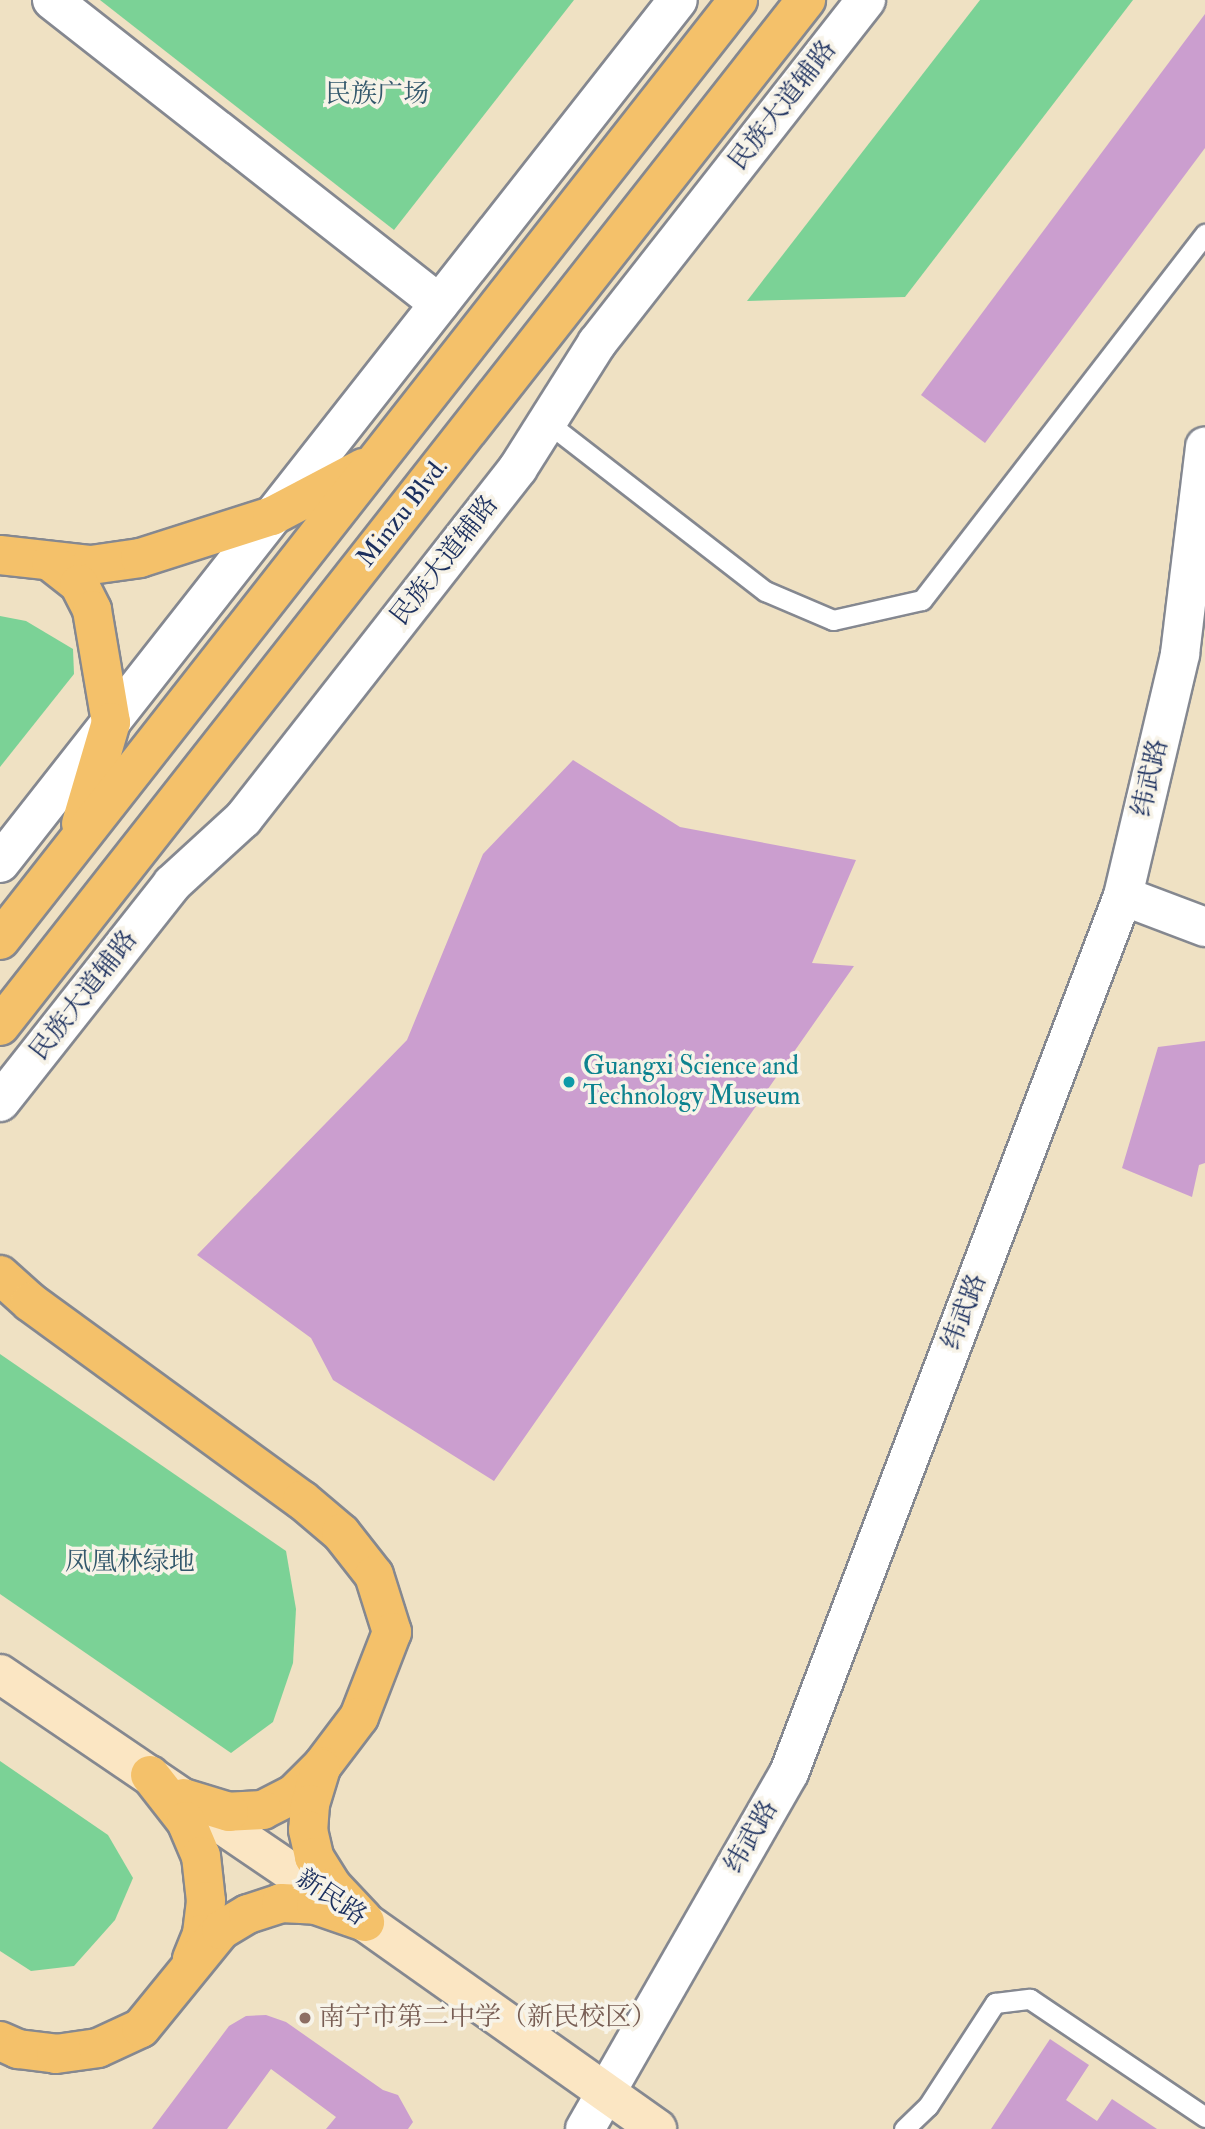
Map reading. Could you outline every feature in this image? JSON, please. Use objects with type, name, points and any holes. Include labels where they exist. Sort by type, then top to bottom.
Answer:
[{"type":"highway","name":"Minzu Blvd.","points":[[0,940],[738,0]]},
{"type":"highway","name":"Minzu Blvd.","points":[[0,1026],[806,0]]},
{"type":"highway","points":[[0,555],[91,565],[140,558],[272,516],[375,463]]},
{"type":"highway","points":[[51,562],[79,584],[92,610],[111,722],[76,843]]},
{"type":"highway","points":[[0,1275],[15,1298],[302,1500],[341,1533],[374,1576],[392,1632],[359,1717],[322,1766],[294,1794],[263,1810],[229,1812],[183,1798]]},
{"type":"highway","points":[[322,1766],[310,1804],[308,1830],[314,1857],[332,1887],[365,1922]]},
{"type":"highway","points":[[150,1776],[186,1822],[201,1856],[206,1901],[202,1934],[189,1967]]},
{"type":"highway","points":[[0,2041],[18,2049],[57,2054],[98,2048],[141,2028],[221,1930],[248,1914],[281,1903],[316,1905],[365,1922]]},
{"type":"main road","name":"新民路","points":[[0,1674],[365,1922],[657,2129]]},
{"type":"street","points":[[52,0],[439,303]]},
{"type":"street","points":[[0,863],[678,0]]},
{"type":"street","name":"民族大道辅路","points":[[0,1102],[172,884],[243,819],[518,468],[597,343],[866,0]]},
{"type":"street","name":"纬武路","points":[[585,2129],[603,2092],[789,1773],[1123,896],[1180,654],[1205,446]]},
{"type":"street","points":[[1123,896],[1205,926]]},
{"type":"lane","points":[[547,422],[765,591],[833,620],[922,600],[1205,234]]},
{"type":"lane","points":[[904,2129],[928,2106],[995,2003],[1030,1999],[1205,2117]]},
{"type":"green space","name":"民族广场","points":[[100,0],[574,0],[394,230]]},
{"type":"green space","points":[[980,0],[1133,0],[905,297],[747,301]]},
{"type":"green space","points":[[0,616],[26,621],[73,649],[74,674],[0,767]]},
{"type":"green space","name":"凤凰林绿地","points":[[0,1354],[286,1551],[296,1609],[293,1663],[273,1722],[231,1753],[0,1594]]},
{"type":"green space","points":[[0,1761],[108,1835],[133,1878],[115,1920],[74,1966],[31,1971],[0,1951]]},
{"type":"building","points":[[1205,14],[1205,148],[985,443],[921,395]]},
{"type":"building","name":"Guangxi Science and Technology Museum","points":[[573,760],[680,827],[856,860],[812,963],[854,966],[494,1481],[333,1380],[311,1338],[197,1255],[407,1040],[483,854]]},
{"type":"building","points":[[1205,1041],[1205,1163],[1199,1165],[1192,1197],[1122,1168],[1158,1047]]},
{"type":"building","points":[[266,2015],[286,2022],[383,2090],[398,2095],[413,2122],[408,2129],[326,2129],[336,2117],[271,2069],[227,2129],[152,2129],[229,2026],[246,2016]]},
{"type":"building","points":[[1050,2039],[1089,2065],[1066,2100],[1097,2121],[1112,2099],[1157,2129],[991,2129]]},
{"type":"place","name":"Guangxi Science and Technology Museum","points":[[569,1082]]},
{"type":"place","name":"南宁市第二中学（新民校区）","points":[[305,2018]]}]
